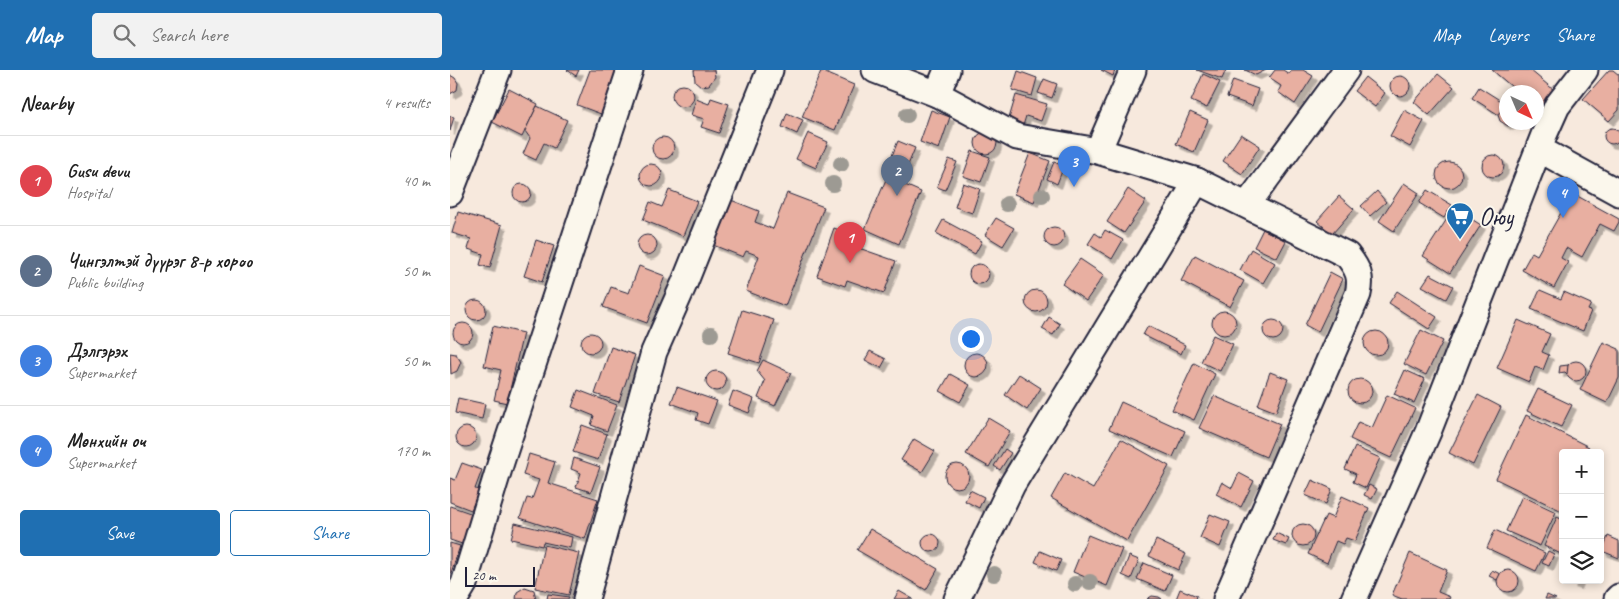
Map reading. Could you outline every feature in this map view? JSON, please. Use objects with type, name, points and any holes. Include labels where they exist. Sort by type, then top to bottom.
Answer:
[{"type":"street","points":[[450,193],[498,70]]},
{"type":"street","points":[[455,599],[464,584],[501,462],[630,70]]},
{"type":"street","points":[[586,599],[654,352],[684,284],[770,70]]},
{"type":"street","points":[[875,70],[937,94],[1017,137],[1098,151],[1197,181],[1347,255],[1358,268],[1361,281],[1358,294],[1226,599]]},
{"type":"street","points":[[937,94],[947,70]]},
{"type":"street","points":[[1098,151],[1133,70]]},
{"type":"street","points":[[1247,205],[1346,70]]},
{"type":"street","points":[[1354,599],[1428,432],[1557,106],[1585,70]]},
{"type":"street","points":[[1539,149],[1619,193]]},
{"type":"street","points":[[957,599],[1012,485],[1197,181]]},
{"type":"building","points":[[567,70],[579,70],[576,76]]},
{"type":"building","points":[[590,70],[618,70],[601,114],[577,105]]},
{"type":"building","points":[[694,70],[714,70],[715,77],[709,85],[701,86],[695,81]]},
{"type":"building","points":[[1101,70],[1115,70],[1113,76]]},
{"type":"building","points":[[1197,70],[1226,70],[1222,79]]},
{"type":"building","points":[[1245,70],[1266,70],[1256,75]]},
{"type":"building","points":[[1275,70],[1283,70],[1289,74],[1291,70],[1303,70],[1313,76],[1295,104],[1278,92],[1281,86],[1269,78]]},
{"type":"building","points":[[1492,70],[1530,70],[1555,91],[1544,104],[1544,85],[1510,85]]},
{"type":"building","points":[[1609,70],[1613,70],[1619,75],[1619,110],[1609,121],[1583,99]]},
{"type":"building","points":[[821,71],[854,85],[835,130],[802,117]]},
{"type":"building","points":[[1018,71],[1037,78],[1032,96],[1012,90]]},
{"type":"building","points":[[1203,74],[1220,82],[1207,108],[1191,101]]},
{"type":"building","points":[[1438,74],[1454,87],[1429,115],[1414,102]]},
{"type":"building","points":[[450,75],[458,83],[457,90],[450,94]]},
{"type":"building","points":[[1396,76],[1404,76],[1410,82],[1410,90],[1404,96],[1396,96],[1390,90],[1390,82]]},
{"type":"building","points":[[1365,77],[1385,93],[1375,107],[1354,91]]},
{"type":"building","points":[[1044,79],[1057,84],[1052,98],[1038,93]]},
{"type":"building","points":[[1233,80],[1258,89],[1252,106],[1227,97]]},
{"type":"building","points":[[683,85],[691,88],[694,96],[691,104],[683,107],[675,104],[672,96],[675,88]]},
{"type":"building","points":[[1479,87],[1499,100],[1499,115],[1472,98]]},
{"type":"building","points":[[509,89],[538,104],[522,137],[492,122]]},
{"type":"building","points":[[1016,95],[1047,104],[1041,121],[1026,116],[1022,129],[1007,125]]},
{"type":"building","points":[[711,98],[729,104],[719,133],[701,127],[704,119],[691,115],[696,99],[709,104]]},
{"type":"building","points":[[537,106],[567,120],[554,148],[544,143],[536,160],[523,154],[530,138],[525,131]]},
{"type":"building","points":[[931,110],[950,117],[939,149],[920,142]]},
{"type":"building","points":[[1404,110],[1424,121],[1410,147],[1390,136]]},
{"type":"building","points":[[1190,112],[1208,120],[1194,152],[1176,144]]},
{"type":"building","points":[[787,113],[803,120],[797,134],[782,127]]},
{"type":"building","points":[[450,116],[454,117],[450,131]]},
{"type":"building","points":[[1612,128],[1618,130],[1620,136],[1618,142],[1612,144],[1606,142],[1604,136],[1606,130]]},
{"type":"building","points":[[986,132],[996,139],[997,143],[990,153],[986,154],[976,147],[975,143],[982,133]]},
{"type":"building","points":[[808,133],[828,142],[816,168],[796,159]]},
{"type":"building","points":[[1241,134],[1260,146],[1242,174],[1223,161]]},
{"type":"building","points":[[663,137],[671,140],[674,148],[671,156],[663,159],[655,156],[652,148],[655,140]]},
{"type":"building","points":[[898,141],[915,148],[906,170],[889,163]]},
{"type":"building","points":[[972,151],[990,157],[981,182],[963,176]]},
{"type":"building","points":[[1030,153],[1050,161],[1034,202],[1014,194]]},
{"type":"building","points":[[1493,155],[1501,158],[1504,166],[1501,174],[1493,177],[1485,174],[1482,166],[1485,158]]},
{"type":"building","points":[[949,159],[957,162],[945,190],[937,187]]},
{"type":"building","points":[[1054,162],[1064,166],[1057,184],[1047,179]]},
{"type":"building","points":[[1449,162],[1458,166],[1462,175],[1458,184],[1449,188],[1440,184],[1436,175],[1440,166]]},
{"type":"building","points":[[651,164],[659,167],[662,175],[659,183],[651,186],[643,183],[640,175],[643,167]]},
{"type":"building","points":[[887,177],[921,192],[899,244],[865,229]]},
{"type":"building","points":[[963,183],[980,189],[972,213],[955,207]]},
{"type":"building","points":[[1404,183],[1419,193],[1394,231],[1379,221]]},
{"type":"building","points":[[522,184],[528,187],[531,193],[528,199],[522,202],[516,199],[513,193],[516,187]]},
{"type":"building","points":[[1128,189],[1146,201],[1124,233],[1107,222]]},
{"type":"building","points":[[669,190],[697,201],[683,236],[643,220],[650,202],[662,207]]},
{"type":"building","points":[[1427,190],[1452,205],[1444,218],[1419,203]]},
{"type":"building","points":[[1377,191],[1386,202],[1370,216],[1361,206]]},
{"type":"building","points":[[787,193],[824,207],[785,306],[746,291],[759,256],[746,251],[743,257],[713,245],[731,200],[759,211],[755,222],[773,229]]},
{"type":"building","points":[[1572,193],[1619,219],[1619,222],[1614,231],[1600,224],[1582,257],[1566,248],[1561,258],[1568,262],[1554,288],[1522,270],[1532,252],[1537,255]]},
{"type":"building","points":[[1339,196],[1354,209],[1332,234],[1317,221]]},
{"type":"building","points":[[1454,208],[1481,225],[1450,273],[1423,256]]},
{"type":"building","points":[[458,212],[502,225],[490,268],[480,265],[483,254],[468,249],[471,239],[452,233]]},
{"type":"building","points":[[996,218],[1014,228],[1003,246],[985,235]]},
{"type":"building","points":[[943,220],[982,241],[975,254],[936,233]]},
{"type":"building","points":[[1054,227],[1061,230],[1064,237],[1061,244],[1054,247],[1047,244],[1044,237],[1047,230]]},
{"type":"building","points":[[834,228],[860,238],[856,247],[896,261],[884,293],[847,280],[845,286],[817,276]]},
{"type":"building","points":[[1263,229],[1286,241],[1277,258],[1254,247]]},
{"type":"building","points":[[1105,230],[1123,240],[1112,259],[1088,244],[1095,233],[1101,237]]},
{"type":"building","points":[[647,235],[654,238],[657,245],[654,252],[647,255],[640,252],[637,245],[640,238]]},
{"type":"building","points":[[536,240],[554,246],[542,282],[524,276]]},
{"type":"building","points":[[1251,249],[1275,263],[1263,283],[1240,270]]},
{"type":"building","points":[[1195,255],[1244,281],[1230,307],[1181,281]]},
{"type":"building","points":[[1080,259],[1104,275],[1086,301],[1062,284]]},
{"type":"building","points":[[979,264],[986,267],[989,274],[986,281],[979,284],[972,281],[969,274],[972,267]]},
{"type":"building","points":[[639,266],[665,276],[647,323],[603,307],[611,287],[629,293]]},
{"type":"building","points":[[1330,272],[1343,279],[1318,332],[1305,325]]},
{"type":"building","points":[[1430,274],[1453,286],[1446,299],[1422,286]]},
{"type":"building","points":[[1036,290],[1044,293],[1047,301],[1044,309],[1036,312],[1028,309],[1025,301],[1028,293]]},
{"type":"building","points":[[1540,290],[1561,299],[1564,292],[1591,304],[1588,310],[1591,311],[1583,331],[1531,309]]},
{"type":"building","points":[[1397,291],[1437,317],[1429,329],[1389,303]]},
{"type":"building","points":[[476,300],[483,303],[486,310],[483,317],[476,320],[469,317],[466,310],[469,303]]},
{"type":"building","points":[[742,310],[774,320],[759,363],[728,353]]},
{"type":"building","points":[[1224,311],[1233,314],[1236,323],[1233,332],[1224,335],[1215,332],[1212,323],[1215,314]]},
{"type":"building","points":[[1049,317],[1060,324],[1053,335],[1042,329]]},
{"type":"building","points":[[1273,320],[1280,323],[1283,330],[1280,337],[1273,340],[1266,337],[1263,330],[1266,323]]},
{"type":"building","points":[[1518,320],[1550,334],[1542,352],[1549,355],[1543,370],[1535,367],[1529,382],[1497,368]]},
{"type":"building","points":[[463,323],[470,326],[473,333],[470,340],[463,343],[456,340],[453,333],[456,326]]},
{"type":"building","points":[[493,326],[523,333],[507,403],[494,400],[501,370],[484,366]]},
{"type":"building","points":[[1148,326],[1185,345],[1181,354],[1143,335]]},
{"type":"building","points":[[1421,330],[1443,341],[1426,375],[1404,364]]},
{"type":"building","points":[[1376,331],[1381,332],[1387,338],[1387,348],[1381,354],[1376,355],[1371,354],[1365,348],[1364,343],[1365,338],[1371,332]]},
{"type":"building","points":[[591,333],[598,336],[601,343],[598,350],[591,353],[584,350],[581,343],[584,336]]},
{"type":"building","points":[[1213,335],[1233,344],[1220,371],[1201,362]]},
{"type":"building","points":[[1603,342],[1619,349],[1619,378],[1607,403],[1580,390]]},
{"type":"building","points":[[611,347],[635,355],[619,402],[595,394]]},
{"type":"building","points":[[870,351],[886,359],[881,368],[865,360]]},
{"type":"building","points":[[450,353],[456,354],[461,362],[457,371],[451,374]]},
{"type":"building","points":[[976,353],[981,354],[987,360],[987,370],[981,376],[976,377],[971,376],[965,370],[964,365],[965,360],[971,354]]},
{"type":"building","points":[[763,360],[791,373],[775,406],[758,398],[765,381],[757,371]]},
{"type":"building","points":[[1576,361],[1583,364],[1586,371],[1583,378],[1576,381],[1569,378],[1566,371],[1569,364]]},
{"type":"building","points":[[1194,363],[1215,374],[1194,420],[1172,410]]},
{"type":"building","points":[[1568,365],[1567,374],[1565,372],[1559,373],[1560,366]]},
{"type":"building","points":[[1405,370],[1425,379],[1414,403],[1394,394]]},
{"type":"building","points":[[716,371],[723,374],[726,381],[723,388],[716,391],[709,388],[706,381],[709,374]]},
{"type":"building","points":[[1270,372],[1288,379],[1276,412],[1258,405]]},
{"type":"building","points":[[950,374],[970,385],[960,402],[940,391]]},
{"type":"building","points":[[1019,374],[1041,388],[1027,410],[1005,395]]},
{"type":"building","points":[[1360,379],[1369,382],[1372,391],[1369,400],[1360,403],[1351,400],[1348,391],[1351,382]]},
{"type":"building","points":[[677,387],[717,401],[708,424],[696,420],[698,413],[671,403]]},
{"type":"building","points":[[1538,389],[1572,405],[1561,427],[1527,411]]},
{"type":"building","points":[[578,390],[617,405],[607,431],[591,425],[594,416],[572,407]]},
{"type":"building","points":[[733,391],[754,399],[749,413],[728,405]]},
{"type":"building","points":[[1387,395],[1415,408],[1391,458],[1350,439],[1358,422],[1372,428]]},
{"type":"building","points":[[1478,395],[1501,407],[1473,465],[1449,453]]},
{"type":"building","points":[[1214,396],[1280,424],[1266,457],[1199,428]]},
{"type":"building","points":[[458,398],[485,404],[482,419],[455,413]]},
{"type":"building","points":[[1121,402],[1185,431],[1173,457],[1109,429]]},
{"type":"building","points":[[1526,415],[1589,447],[1588,449],[1559,449],[1559,510],[1496,479]]},
{"type":"building","points":[[988,418],[1010,431],[989,467],[966,454]]},
{"type":"building","points":[[582,425],[607,434],[598,460],[573,452]]},
{"type":"building","points":[[466,427],[473,430],[476,437],[473,444],[466,447],[459,444],[456,437],[459,430]]},
{"type":"building","points":[[914,439],[935,451],[922,472],[901,460]]},
{"type":"building","points":[[1121,439],[1169,466],[1127,541],[1051,498],[1065,473],[1093,489]]},
{"type":"building","points":[[1355,447],[1380,458],[1366,488],[1353,482],[1356,474],[1345,469]]},
{"type":"building","points":[[1005,449],[1011,453],[1000,470],[994,466]]},
{"type":"building","points":[[529,454],[555,462],[548,483],[598,499],[585,539],[520,518],[527,498],[532,499],[539,480],[523,475]]},
{"type":"building","points":[[574,458],[600,467],[591,492],[576,487],[581,473],[571,469]]},
{"type":"building","points":[[462,463],[482,470],[475,489],[479,490],[471,510],[450,502],[450,478],[455,480]]},
{"type":"building","points":[[957,464],[966,467],[969,476],[966,485],[957,488],[948,485],[945,476],[948,467]]},
{"type":"building","points":[[1239,473],[1254,481],[1241,507],[1216,494],[1222,482],[1232,488]]},
{"type":"building","points":[[1312,480],[1332,489],[1326,504],[1305,495]]},
{"type":"building","points":[[1369,485],[1377,489],[1372,499],[1364,495]]},
{"type":"building","points":[[970,490],[984,497],[979,508],[965,501]]},
{"type":"building","points":[[1342,496],[1369,508],[1355,541],[1346,538],[1343,544],[1336,541],[1327,563],[1308,554],[1326,515],[1333,518]]},
{"type":"building","points":[[1522,496],[1556,512],[1540,546],[1506,531]]},
{"type":"building","points":[[450,506],[473,514],[462,544],[450,540]]},
{"type":"building","points":[[1210,514],[1230,522],[1220,547],[1200,538]]},
{"type":"building","points":[[1557,517],[1559,518],[1559,553],[1544,546]]},
{"type":"building","points":[[515,523],[572,537],[570,548],[543,542],[542,546],[511,539]]},
{"type":"building","points":[[1303,524],[1311,527],[1314,535],[1311,543],[1303,546],[1295,543],[1292,535],[1295,527]]},
{"type":"building","points":[[870,529],[938,569],[926,590],[857,550]]},
{"type":"building","points":[[1495,530],[1545,553],[1536,571],[1487,548]]},
{"type":"building","points":[[1276,533],[1289,539],[1286,545],[1273,540]]},
{"type":"building","points":[[931,534],[937,537],[940,543],[937,549],[931,552],[925,549],[922,543],[925,537]]},
{"type":"building","points":[[1088,535],[1122,549],[1107,586],[1073,572]]},
{"type":"building","points":[[1608,536],[1619,541],[1619,558],[1604,552]]},
{"type":"building","points":[[1156,540],[1186,554],[1178,570],[1149,556]]},
{"type":"building","points":[[450,543],[460,546],[450,576]]},
{"type":"building","points":[[544,545],[579,553],[569,595],[535,588]]},
{"type":"building","points":[[1040,551],[1061,560],[1056,571],[1035,562]]},
{"type":"building","points":[[1548,551],[1554,554],[1549,566],[1542,563]]},
{"type":"building","points":[[1410,553],[1447,570],[1438,592],[1450,597],[1449,599],[1402,599],[1392,595]]},
{"type":"building","points":[[1129,556],[1139,560],[1131,579],[1122,575]]},
{"type":"building","points":[[1144,563],[1172,575],[1165,591],[1137,579]]},
{"type":"building","points":[[1492,570],[1500,574],[1497,580],[1489,576]]},
{"type":"building","points":[[1508,570],[1516,573],[1519,581],[1516,589],[1508,592],[1500,589],[1497,581],[1500,573]]},
{"type":"building","points":[[525,587],[534,590],[536,599],[516,599],[517,592]]},
{"type":"building","points":[[1180,589],[1197,596],[1196,599],[1176,599]]},
{"type":"building","points":[[899,591],[913,599],[894,599]]},
{"type":"building","points":[[548,594],[569,597],[568,599],[547,599]]},
{"type":"building","points":[[1547,595],[1556,599],[1545,599]]},
{"type":"building","points":[[1152,596],[1159,597],[1162,599],[1147,599]]},
{"type":"place","name":"Дэлгэрэх","points":[[1074,187]]},
{"type":"place","name":"Чингэлтэй дүүрэг 8-р хороо","points":[[897,196]]},
{"type":"place","name":"Мөнхийн оч","points":[[1563,218]]},
{"type":"place","name":"Оюу","points":[[1460,240]]},
{"type":"place","name":"Gusu devu","points":[[850,263]]}]
